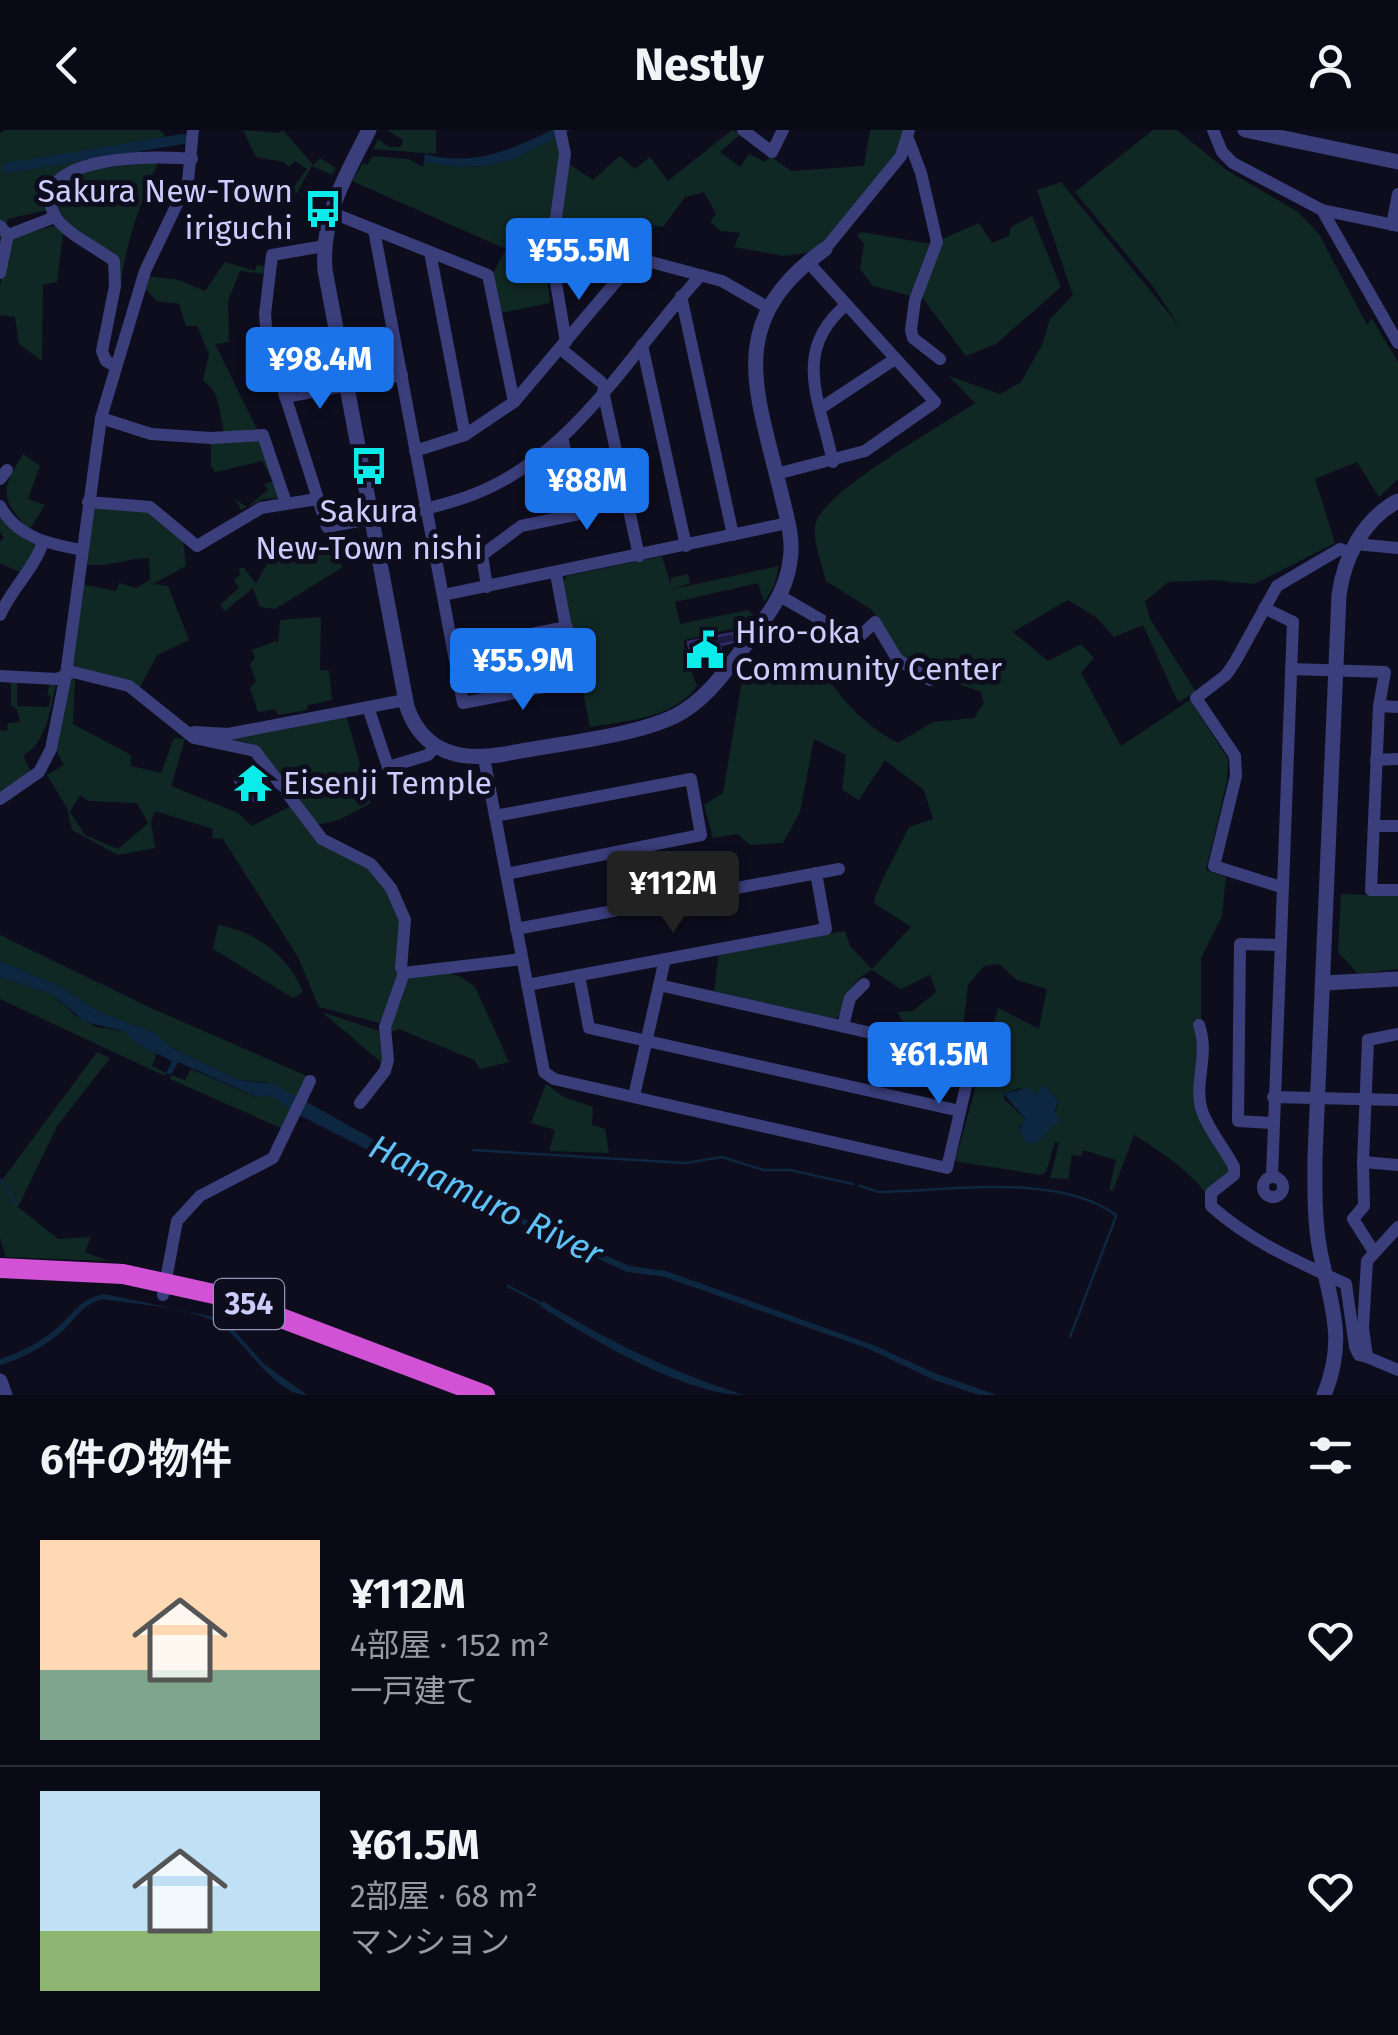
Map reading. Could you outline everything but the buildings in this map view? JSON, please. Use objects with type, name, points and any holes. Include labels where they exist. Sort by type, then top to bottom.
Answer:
[{"type":"highway","name":"354","points":[[0,1268],[88,1270],[284,1316],[485,1395]]},
{"type":"highway","name":"354","points":[[0,1281],[164,1288],[448,1395]]},
{"type":"street","points":[[0,799],[40,772],[45,764],[66,674],[101,418],[145,271],[188,181],[193,130]]},
{"type":"street","points":[[369,130],[330,212],[324,246],[328,293],[405,700],[415,725],[435,748],[457,756],[484,758],[676,716],[711,689],[780,596],[791,553],[755,358],[756,337],[768,307],[786,282],[825,249],[901,156],[909,136]]},
{"type":"street","points":[[752,132],[772,152],[783,130]]},
{"type":"street","points":[[1213,130],[1222,152],[1233,164],[1322,210],[1395,225],[1398,194]]},
{"type":"street","points":[[1245,130],[1398,162]]},
{"type":"street","points":[[560,132],[564,154],[551,253],[564,346],[602,386],[639,556]]},
{"type":"street","points":[[909,136],[937,242],[915,300],[911,330],[913,338],[940,359]]},
{"type":"street","points":[[116,366],[102,358],[115,286],[114,261],[55,217],[51,201],[54,188],[71,171],[151,156],[192,159]]},
{"type":"street","points":[[1322,210],[1398,343]]},
{"type":"street","points":[[330,212],[488,275],[514,402]]},
{"type":"street","points":[[0,273],[4,230],[55,217]]},
{"type":"street","points":[[374,230],[463,702],[576,681],[556,574]]},
{"type":"street","points":[[324,246],[272,254],[266,328],[327,527],[459,500],[504,480],[562,437],[701,275]]},
{"type":"street","points":[[430,252],[465,435]]},
{"type":"street","points":[[416,451],[465,435],[514,402],[636,258],[722,282],[768,307]]},
{"type":"street","points":[[776,474],[865,451],[935,402],[808,262]]},
{"type":"street","points":[[681,296],[734,535]]},
{"type":"street","points":[[833,462],[813,349],[824,326],[846,305]]},
{"type":"street","points":[[642,345],[686,546]]},
{"type":"street","points":[[821,408],[895,358]]},
{"type":"street","points":[[285,397],[402,375]]},
{"type":"street","points":[[101,418],[150,434],[210,438],[263,434],[286,503]]},
{"type":"street","points":[[488,587],[482,555],[521,526],[579,514],[562,437]]},
{"type":"street","points":[[88,502],[150,507],[197,546],[262,508],[317,499]]},
{"type":"street","points":[[1324,1395],[1335,1362],[1338,1326],[1316,1222],[1341,582],[1353,549],[1376,516],[1398,501]]},
{"type":"street","points":[[0,508],[16,526],[43,543],[82,550]]},
{"type":"street","points":[[443,596],[788,523]]},
{"type":"street","points":[[0,615],[4,595],[34,568],[43,543]]},
{"type":"street","points":[[1281,887],[1214,866],[1236,776],[1235,756],[1196,698],[1226,674],[1270,594],[1285,580],[1340,548],[1398,548]]},
{"type":"street","points":[[780,596],[856,640],[875,622],[898,659],[930,680]]},
{"type":"street","points":[[1264,608],[1292,622],[1272,1177]]},
{"type":"street","points":[[453,649],[566,627]]},
{"type":"street","points":[[1290,669],[1384,672],[1378,706],[1371,890],[1398,890]]},
{"type":"street","points":[[0,676],[42,679],[73,672],[129,686],[194,738],[255,751],[322,840],[356,855],[381,874],[402,906],[404,973],[385,1027],[385,1071],[360,1103]]},
{"type":"street","points":[[182,728],[228,734],[405,700]]},
{"type":"street","points":[[1378,706],[1398,707]]},
{"type":"street","points":[[368,707],[388,767],[428,755],[435,748]]},
{"type":"street","points":[[484,758],[544,1072],[554,1079],[947,1168],[972,1056],[659,985]]},
{"type":"street","points":[[1376,760],[1398,759]]},
{"type":"street","points":[[495,816],[691,779],[701,835],[506,874]]},
{"type":"street","points":[[1374,826],[1398,826]]},
{"type":"street","points":[[516,929],[840,869]]},
{"type":"street","points":[[528,985],[826,929],[816,873]]},
{"type":"street","points":[[1272,1124],[1238,1122],[1240,944],[1279,945]]},
{"type":"street","points":[[404,973],[522,959]]},
{"type":"street","points":[[634,1096],[665,959]]},
{"type":"street","points":[[579,976],[589,1028],[960,1111]]},
{"type":"street","points":[[1324,983],[1398,979]]},
{"type":"street","points":[[843,1026],[850,998],[864,984]]},
{"type":"street","points":[[1199,1025],[1206,1054],[1201,1072],[1202,1112],[1234,1168],[1234,1175],[1212,1193],[1212,1206],[1275,1251],[1328,1280],[1346,1284],[1359,1355],[1398,1370]]},
{"type":"street","points":[[1374,1252],[1353,1219],[1364,1206],[1368,1040],[1398,1034]]},
{"type":"street","points":[[164,1288],[176,1222],[200,1196],[273,1158],[310,1081]]},
{"type":"street","points":[[1273,1096],[1398,1100]]},
{"type":"street","points":[[1363,1162],[1398,1165]]},
{"type":"street","points":[[1367,1357],[1362,1328],[1367,1262],[1398,1227]]},
{"type":"street","points":[[0,1381],[5,1395]]},
{"type":"green space","points":[[5,130],[159,130],[164,134],[164,144],[78,171],[158,162],[134,224],[120,290],[111,254],[69,223],[56,208],[8,219],[0,255],[0,134]]},
{"type":"green space","points":[[243,130],[283,130],[313,165],[320,158],[336,168],[332,175],[312,166],[286,204],[283,201],[307,169],[295,161],[289,167],[283,162],[256,157]]},
{"type":"green space","points":[[387,130],[436,130],[436,154],[373,149],[378,139],[389,147],[401,147],[403,140]]},
{"type":"green space","points":[[732,130],[742,133],[720,152],[740,167],[749,154],[765,162],[770,156],[791,171],[864,166],[870,130],[904,130],[896,156],[820,251],[784,256],[734,247],[740,233],[721,231],[710,222],[716,214],[704,192],[685,197],[663,227],[620,221],[554,263],[566,162],[593,180],[620,156],[635,169],[650,157],[668,181]]},
{"type":"green space","points":[[1153,130],[1177,130],[1225,169],[1298,212],[1319,234],[1367,325],[1372,319],[1398,362],[1398,479],[1379,497],[1357,462],[1315,479],[1335,543],[1254,584],[1214,580],[1169,582],[1145,601],[1150,619],[1196,692],[1178,702],[1143,625],[1114,637],[1096,617],[1068,600],[1013,632],[1048,661],[1081,644],[1094,658],[1081,673],[1121,746],[1190,700],[1228,759],[1227,781],[1206,870],[1226,877],[1222,916],[1201,958],[1201,1111],[1233,1170],[1209,1198],[1185,1171],[1134,1135],[1113,1191],[1109,1190],[1116,1160],[1083,1150],[1081,1156],[1072,1155],[1068,1179],[1050,1178],[1059,1143],[1055,1142],[1046,1172],[1041,1175],[955,1161],[998,1008],[1039,1029],[1047,989],[1017,980],[999,964],[984,966],[968,985],[963,1028],[943,1040],[911,1034],[897,1012],[913,1011],[936,992],[930,975],[901,989],[872,970],[865,973],[848,995],[841,1015],[834,1019],[714,991],[719,954],[845,931],[850,946],[872,969],[911,927],[874,903],[909,827],[933,819],[924,790],[885,760],[859,800],[842,790],[846,755],[814,739],[800,812],[783,843],[750,845],[737,834],[713,838],[704,805],[723,793],[742,681],[826,675],[858,714],[898,743],[933,722],[974,718],[984,703],[980,691],[904,659],[872,610],[826,581],[815,526],[822,512],[859,479],[975,403],[949,376],[1000,394],[1021,382],[1042,345],[1050,319],[1073,295],[1037,190],[1061,182],[1180,327],[1154,288],[1075,192]],"holes":[[[1047,1087],[1058,1101],[1054,1123],[1036,1143],[1019,1128],[1025,1119],[1004,1099],[1004,1094],[1019,1088],[1037,1094]]]},
{"type":"green space","points":[[556,137],[559,156],[546,261],[539,259],[545,262],[550,303],[501,313],[493,273],[506,249],[352,181],[363,163],[367,165],[373,156],[408,159],[423,167],[424,162],[477,167],[512,158]]},
{"type":"green space","points":[[1032,216],[1061,287],[996,344],[966,356],[921,296],[940,240],[979,223],[992,243],[1009,236],[1011,227]]},
{"type":"green space","points":[[64,226],[57,282],[43,285],[42,361],[19,344],[15,317],[0,315],[0,286],[11,238]]},
{"type":"green space","points":[[862,232],[931,244],[911,296],[873,286],[860,269],[864,244],[857,235]]},
{"type":"green space","points":[[225,262],[255,271],[257,265],[265,266],[263,274],[240,271],[228,301],[229,342],[215,344],[257,429],[224,433],[216,397],[203,381],[209,354],[197,326],[186,326],[179,304],[157,301],[146,290],[147,276],[179,280],[205,291]]},
{"type":"green space","points":[[262,438],[281,498],[264,499],[241,510],[235,499],[247,507],[268,490],[264,484],[273,481],[262,461],[215,472],[211,466],[211,442]]},
{"type":"green space","points":[[23,454],[40,466],[28,499],[45,505],[29,530],[6,494]]},
{"type":"green space","points":[[90,506],[149,510],[183,540],[186,566],[153,584],[168,586],[189,640],[157,655],[139,689],[72,667],[81,584],[116,591],[119,583],[136,588],[150,580],[149,558],[83,564]]},
{"type":"green space","points":[[0,516],[37,544],[24,574],[0,563],[0,542],[4,538]]},
{"type":"green space","points":[[303,543],[332,556],[343,567],[275,609],[260,607],[253,588],[225,611],[220,605],[239,588],[234,580],[240,575],[239,568],[244,568],[256,584],[276,547]]},
{"type":"green space","points":[[662,556],[671,585],[671,578],[688,574],[690,583],[673,589],[779,566],[774,586],[764,602],[758,583],[675,602],[680,624],[748,610],[753,615],[735,640],[732,629],[684,640],[685,656],[697,686],[687,697],[648,716],[590,727],[562,583],[567,576]]},
{"type":"green space","points":[[321,617],[320,670],[329,671],[332,700],[278,715],[275,709],[258,712],[250,688],[256,682],[250,664],[255,658],[252,650],[276,641],[278,644],[280,620]]},
{"type":"green space","points":[[70,678],[75,680],[73,724],[131,755],[131,766],[161,773],[174,738],[185,739],[171,786],[238,813],[252,826],[293,805],[320,842],[374,873],[395,907],[402,946],[396,987],[379,1023],[319,1007],[298,957],[223,839],[212,838],[213,829],[155,811],[151,822],[155,848],[118,855],[72,830],[67,808],[47,775],[64,765],[57,752]],"holes":[[[80,795],[88,801],[137,803],[148,823],[118,849],[85,835],[70,812]]]},
{"type":"green space","points":[[11,682],[17,683],[17,706],[45,707],[49,706],[50,683],[56,683],[42,734],[23,755],[31,772],[0,791],[0,730],[7,731],[8,723],[20,722],[17,709],[11,706]]},
{"type":"green space","points":[[346,715],[371,803],[339,820],[316,825],[259,751],[247,742],[213,738]]},
{"type":"green space","points":[[1341,894],[1398,896],[1398,969],[1358,974],[1338,952]]},
{"type":"green space","points":[[218,925],[245,933],[270,948],[289,968],[303,992],[293,998],[213,949]]},
{"type":"green space","points":[[0,935],[151,1008],[309,1077],[298,1100],[265,1082],[239,1080],[167,1045],[154,1032],[100,1012],[61,987],[0,961]]},
{"type":"green space","points":[[446,972],[475,987],[509,1062],[480,1069],[474,1060],[399,1029],[388,1033],[410,975]]},
{"type":"green space","points":[[0,977],[52,994],[76,1016],[96,1027],[124,1031],[137,1044],[157,1053],[152,1066],[165,1076],[0,999]]},
{"type":"green space","points":[[322,1012],[379,1031],[382,1063]]},
{"type":"green space","points":[[97,1052],[110,1058],[57,1126],[18,1207],[58,1239],[91,1237],[85,1252],[108,1261],[6,1257],[0,1238],[0,1183]]},
{"type":"green space","points":[[191,1069],[256,1097],[270,1095],[292,1108],[283,1129],[170,1079],[171,1075],[185,1080]]},
{"type":"green space","points":[[546,1084],[564,1097],[593,1107],[592,1125],[605,1129],[609,1153],[549,1151],[555,1130],[531,1123]]},
{"type":"water","points":[[552,130],[571,130],[514,159],[488,166],[424,162],[425,154],[458,159],[490,154]]},
{"type":"water","points":[[0,961],[61,987],[100,1012],[154,1032],[172,1048],[239,1080],[274,1084],[483,1200],[629,1266],[666,1271],[873,1345],[997,1395],[979,1395],[934,1380],[869,1349],[665,1277],[627,1272],[435,1184],[301,1116],[270,1095],[257,1097],[178,1062],[171,1075],[166,1073],[172,1061],[137,1044],[124,1031],[85,1022],[52,994],[0,977]]},
{"type":"water","points":[[1041,1087],[1047,1087],[1058,1101],[1055,1111],[1059,1121],[1036,1143],[1026,1142],[1019,1130],[1025,1119],[1004,1094],[1027,1088],[1037,1094]]},
{"type":"water","points":[[104,1294],[224,1319],[264,1364],[307,1395],[282,1386],[218,1323],[177,1310],[103,1299],[84,1309],[45,1344],[0,1365],[0,1359],[38,1342],[83,1303]]},
{"type":"water","points":[[543,1301],[641,1354],[744,1395],[694,1386],[638,1362],[540,1306]]},
{"type":"waterway","points":[[7,168],[183,139]]},
{"type":"waterway","points":[[473,1150],[685,1163],[722,1157],[764,1170],[790,1170],[853,1184]]},
{"type":"waterway","points":[[0,1179],[17,1205]]},
{"type":"waterway","points":[[860,1186],[879,1192],[1034,1189],[1064,1193],[1116,1215],[1070,1337]]},
{"type":"waterway","points":[[508,1286],[542,1304]]},
{"type":"place","name":"Sakura New-Town iriguchi","points":[[323,209]]},
{"type":"place","name":"Sakura New-Town nishi","points":[[369,466]]},
{"type":"place","name":"Hiro-oka Community Center","points":[[705,650]]},
{"type":"place","name":"Eisenji Temple","points":[[253,783]]},
{"type":"water label","name":"Hanamuro River","points":[[486,1200]]}]
